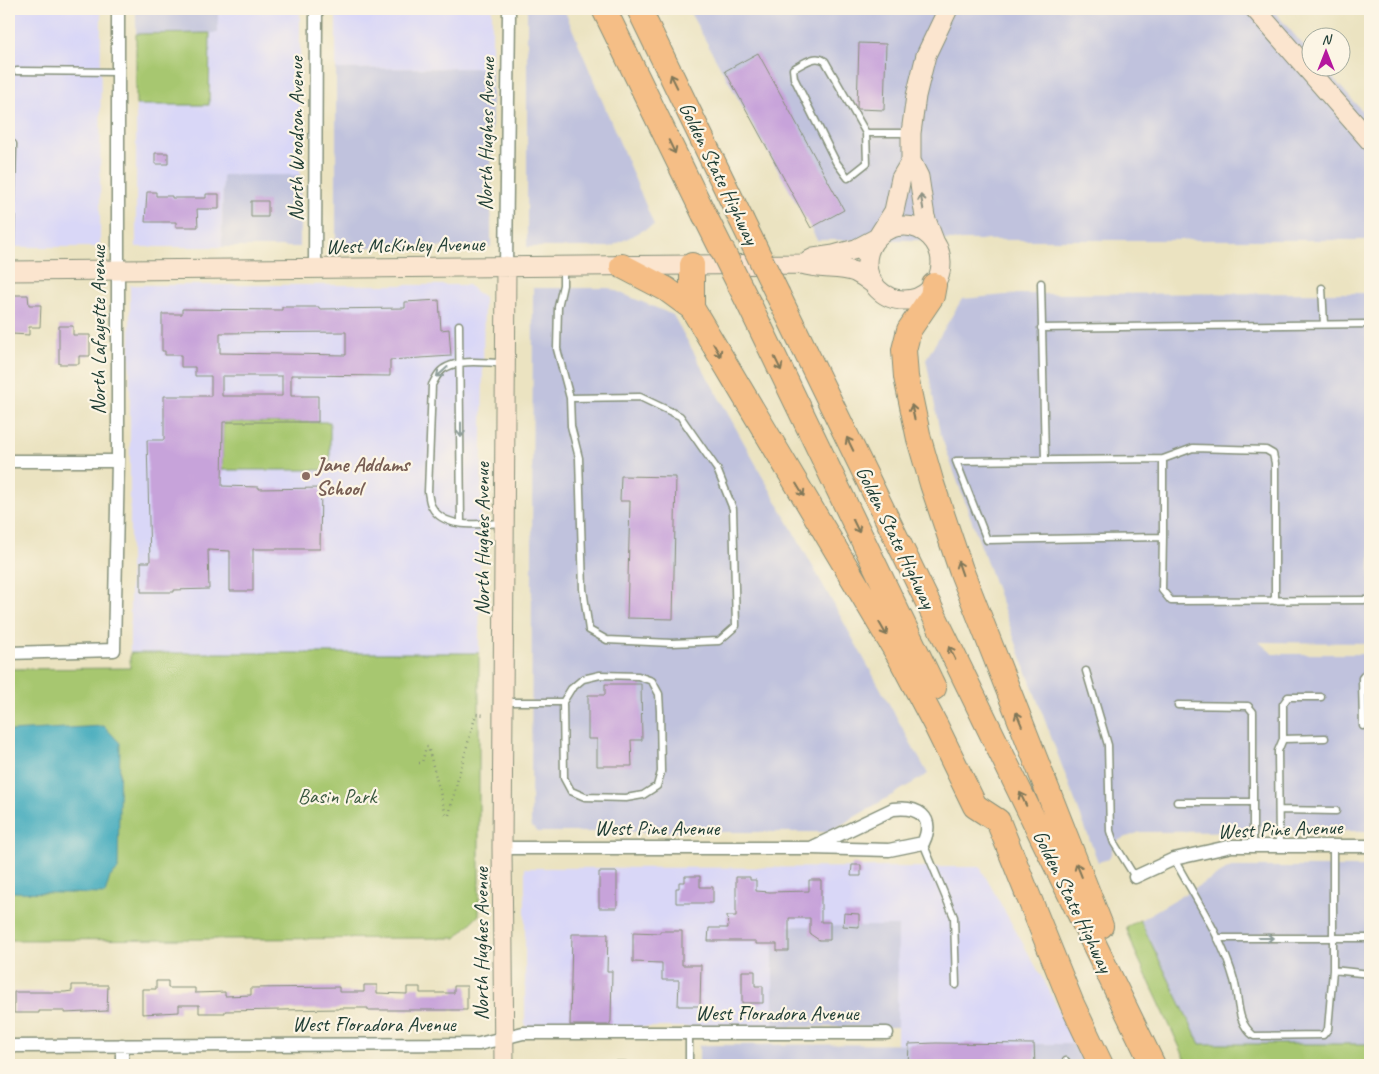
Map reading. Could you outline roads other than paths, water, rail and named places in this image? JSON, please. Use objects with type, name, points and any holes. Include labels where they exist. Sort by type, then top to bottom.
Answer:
[{"type":"highway","name":"Golden State Highway","points":[[604,9],[749,304],[1117,1065]]},
{"type":"highway","name":"Golden State Highway","points":[[639,9],[1149,1056]]},
{"type":"highway","points":[[692,265],[692,308]]},
{"type":"highway","points":[[622,266],[666,289],[692,308],[899,656],[976,806],[998,821],[1072,1004],[1101,1065]]},
{"type":"highway","points":[[934,285],[932,296],[908,330],[904,350],[905,369],[919,439],[961,570],[1098,919],[1149,1056]]},
{"type":"main road","points":[[934,285],[939,275],[940,253],[925,217],[919,177],[911,161],[911,133],[916,96],[926,55],[948,9]]},
{"type":"main road","points":[[1254,9],[1370,141]]},
{"type":"main road","points":[[872,282],[867,260],[870,248],[894,211],[902,178],[911,161]]},
{"type":"main road","name":"West McKinley Avenue","points":[[802,264],[814,258],[856,249],[896,227],[907,226],[918,229],[928,234],[935,243]]},
{"type":"main road","name":"West McKinley Avenue","points":[[10,271],[802,264],[815,268],[853,272],[872,282],[891,297],[902,300],[914,298],[925,293],[934,285]]},
{"type":"main road","name":"North Hughes Avenue","points":[[504,1065],[502,848],[506,266]]},
{"type":"street","name":"North Lafayette Avenue","points":[[9,653],[114,650],[118,461],[118,9]]},
{"type":"street","name":"North Woodson Avenue","points":[[315,269],[316,9]]},
{"type":"street","name":"North Hughes Avenue","points":[[506,266],[509,11]]},
{"type":"street","points":[[9,461],[118,461]]},
{"type":"street","name":"West Pine Avenue","points":[[502,848],[812,848],[890,850],[923,843],[927,829],[923,815],[916,810],[907,808],[883,813],[812,848]]},
{"type":"street","name":"West Pine Avenue","points":[[1135,877],[1174,859],[1232,846],[1370,846]]},
{"type":"street","name":"West Floradora Avenue","points":[[9,1046],[479,1044],[524,1034],[887,1033]]},
{"type":"street","points":[[122,1045],[122,1065]]},
{"type":"lane","points":[[812,58],[820,58],[825,61],[866,132],[867,163],[848,178],[836,162],[794,78],[793,69],[812,58]]},
{"type":"lane","points":[[16,71],[118,72]]},
{"type":"lane","points":[[866,132],[911,133]]},
{"type":"lane","points":[[10,271],[13,144]]},
{"type":"lane","points":[[564,265],[563,285],[558,307],[557,349],[570,398],[571,426],[579,458],[583,589],[589,630],[607,640],[671,643],[719,641],[736,626],[733,509],[717,469],[680,416],[640,397],[570,398]]},
{"type":"lane","points":[[1041,283],[1045,459]]},
{"type":"lane","points":[[1322,288],[1324,324]]},
{"type":"lane","points":[[1041,328],[1370,324]]},
{"type":"lane","points":[[460,325],[461,523]]},
{"type":"lane","points":[[505,523],[461,523],[441,518],[432,507],[428,492],[432,385],[438,374],[447,366],[461,363],[506,363]]},
{"type":"lane","points":[[1163,537],[987,540],[956,461],[1163,459],[1193,448],[1266,450],[1273,454],[1275,463],[1275,601]]},
{"type":"lane","points":[[1163,459],[1162,590],[1171,601],[1370,600]]},
{"type":"lane","points":[[1086,671],[1108,744],[1110,831],[1114,843],[1135,877]]},
{"type":"lane","points":[[1363,726],[1362,678],[1370,671]]},
{"type":"lane","points":[[600,675],[638,676],[652,681],[659,694],[660,711],[661,772],[657,786],[643,795],[626,798],[585,797],[571,792],[564,778],[563,702],[571,689],[583,679],[600,675]]},
{"type":"lane","points":[[1279,846],[1278,750],[1283,739],[1283,704],[1288,697],[1321,697]]},
{"type":"lane","points":[[504,702],[563,702]]},
{"type":"lane","points":[[1178,705],[1248,706],[1252,712],[1253,846]]},
{"type":"lane","points":[[1283,739],[1325,738]]},
{"type":"lane","points":[[1177,802],[1252,802]]},
{"type":"lane","points":[[1279,810],[1336,811]]},
{"type":"lane","points":[[923,843],[954,917],[956,985]]},
{"type":"lane","points":[[1174,859],[1217,938],[1234,980],[1239,1015],[1247,1030],[1254,1036],[1323,1035],[1328,1029],[1333,970],[1333,846]]},
{"type":"lane","points":[[1217,938],[1370,938]]},
{"type":"lane","points":[[1333,970],[1370,974]]},
{"type":"lane","points":[[689,1034],[689,1065]]},
{"type":"lane","points":[[594,1065],[625,1065]]},
{"type":"water","points":[[104,726],[120,743],[118,870],[110,877],[105,894],[9,892],[9,731]]},
{"type":"place","name":"Jane Addams School","points":[[306,476]]},
{"type":"park label","name":"Basin Park","points":[[337,796]]}]
